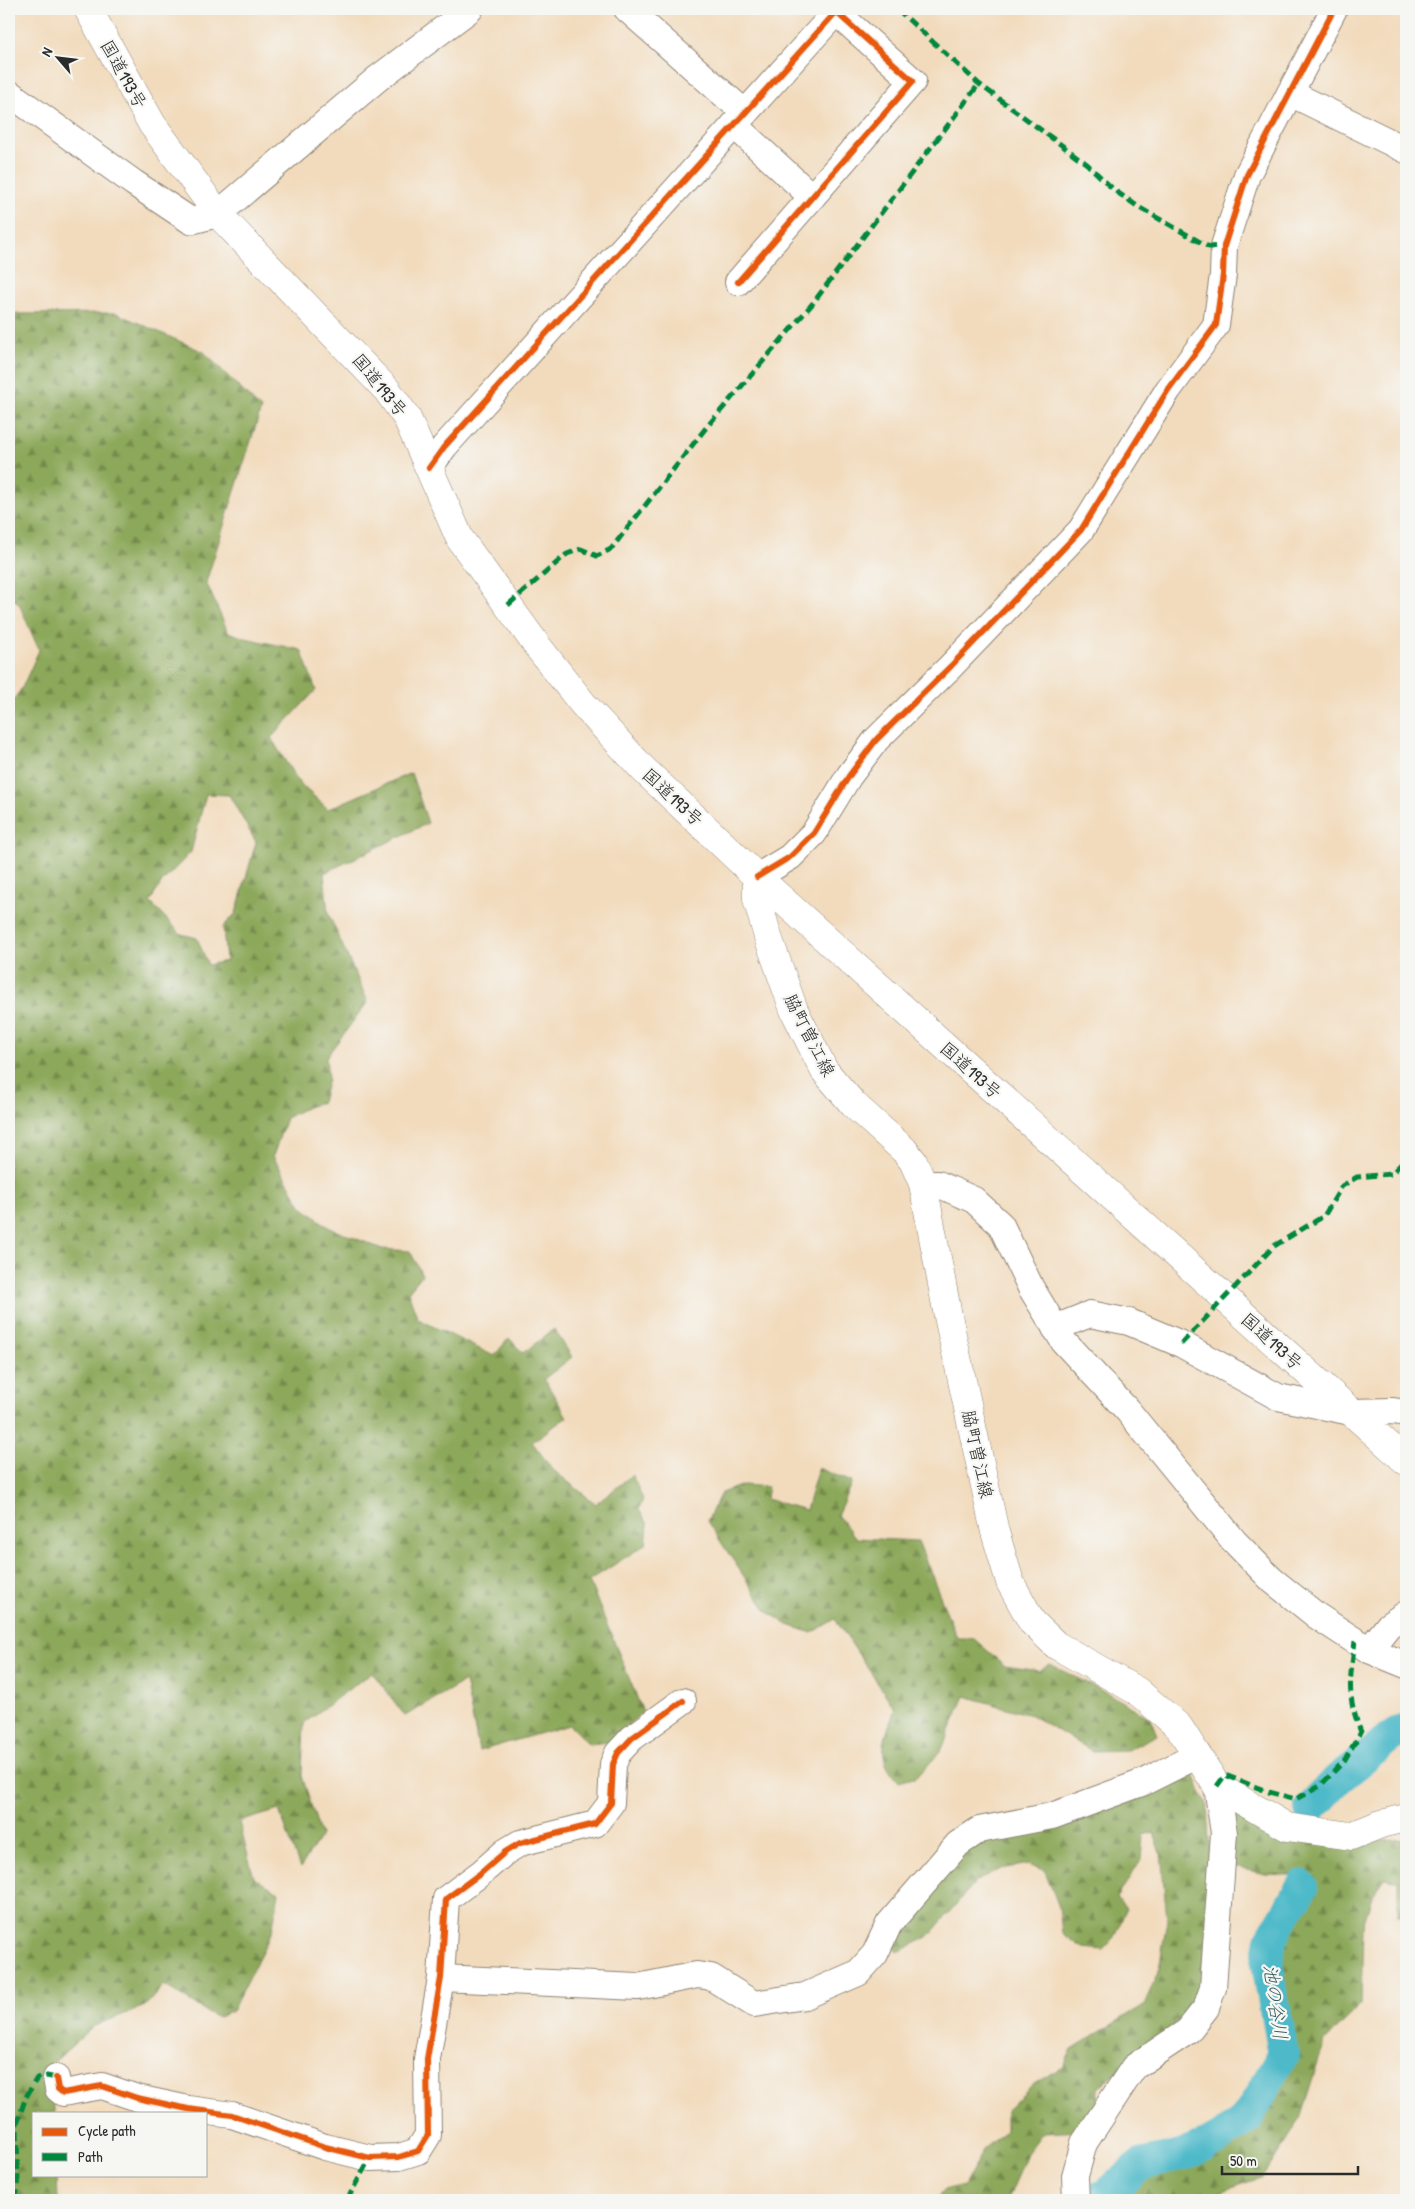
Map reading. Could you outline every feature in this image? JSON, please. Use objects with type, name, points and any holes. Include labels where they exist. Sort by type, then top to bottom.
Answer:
[{"type":"main road","name":"国道193号","points":[[88,9],[152,124],[218,214],[387,390],[407,418],[460,540],[538,647],[583,704],[643,769],[757,877],[1406,1461]]},
{"type":"main road","name":"脇町曽江線","points":[[757,877],[758,899],[768,936],[794,1010],[824,1070],[853,1104],[904,1150],[913,1161],[923,1184],[948,1316],[991,1513],[1010,1582],[1032,1622],[1056,1645],[1137,1691],[1179,1727],[1217,1786],[1287,1826],[1351,1836],[1381,1824],[1406,1818]]},
{"type":"street","points":[[9,92],[134,183],[191,221],[218,214],[377,79],[470,9]]},
{"type":"street","points":[[626,9],[739,119],[812,197]]},
{"type":"street","points":[[757,877],[790,857],[814,833],[849,776],[876,740],[951,666],[1082,530],[1168,390],[1216,325],[1223,275],[1224,246],[1247,175],[1334,9]]},
{"type":"street","points":[[429,468],[444,447],[836,12],[912,81],[738,282]]},
{"type":"street","points":[[1290,93],[1406,150]]},
{"type":"street","points":[[923,1184],[938,1184],[974,1200],[1001,1225],[1031,1288],[1064,1342],[1128,1411],[1234,1541],[1272,1580],[1317,1616],[1369,1650],[1406,1665]]},
{"type":"street","points":[[1055,1328],[1090,1314],[1129,1322],[1181,1344],[1278,1397],[1351,1412],[1393,1411],[1406,1413]]},
{"type":"street","points":[[1369,1650],[1389,1625],[1406,1614]]},
{"type":"street","points":[[208,2113],[232,2116],[325,2147],[370,2158],[399,2157],[418,2152],[428,2135],[427,2059],[441,1978],[446,1899],[481,1874],[505,1852],[520,1843],[595,1824],[611,1803],[613,1764],[618,1753],[632,1738],[683,1701]]},
{"type":"street","points":[[441,1978],[638,1987],[697,1975],[711,1977],[738,1996],[754,2004],[805,1996],[858,1973],[875,1954],[889,1924],[958,1844],[979,1830],[1052,1816],[1144,1782],[1198,1755]]},
{"type":"street","points":[[1076,2200],[1075,2176],[1084,2143],[1134,2067],[1188,2031],[1206,2008],[1211,1995],[1224,1834],[1217,1786]]},
{"type":"street","points":[[56,2078],[58,2089],[63,2093],[102,2086],[137,2098],[203,2112]]},
{"type":"green space","points":[[9,311],[17,314],[116,313],[204,352],[261,409],[206,582],[228,632],[245,638],[301,650],[316,690],[271,738],[299,783],[328,809],[411,773],[428,823],[324,873],[328,913],[368,1002],[326,1057],[328,1079],[322,1102],[307,1107],[286,1118],[273,1156],[302,1207],[330,1228],[382,1249],[410,1251],[422,1275],[408,1292],[418,1319],[494,1356],[509,1338],[523,1353],[554,1329],[572,1357],[544,1379],[567,1417],[532,1442],[553,1470],[596,1504],[632,1475],[643,1499],[639,1510],[648,1524],[646,1544],[589,1581],[643,1712],[609,1742],[589,1744],[569,1725],[479,1751],[465,1681],[405,1716],[372,1672],[304,1723],[302,1776],[321,1836],[300,1868],[279,1810],[239,1822],[254,1878],[279,1892],[272,1931],[232,2011],[217,2018],[164,1985],[145,2006],[94,2026],[53,2063],[54,2112],[32,2112],[32,2176],[57,2176],[58,2200],[9,2200],[9,706],[22,688],[39,650],[19,604],[9,595]],"holes":[[[206,794],[229,795],[256,842],[236,913],[223,927],[226,961],[208,965],[197,938],[181,934],[150,902],[162,882],[191,852]]]},
{"type":"green space","points":[[818,1468],[852,1482],[837,1515],[856,1538],[918,1541],[957,1638],[973,1638],[1005,1666],[1039,1671],[1049,1664],[1113,1696],[1150,1718],[1157,1735],[1127,1750],[1092,1751],[1031,1715],[965,1696],[941,1751],[917,1777],[899,1782],[886,1765],[884,1756],[885,1739],[895,1709],[835,1619],[812,1633],[788,1625],[767,1611],[707,1521],[721,1493],[743,1485],[768,1487],[766,1499],[806,1510]]},
{"type":"green space","points":[[1194,1775],[1207,1805],[1210,1859],[1204,1974],[1189,2011],[1147,2050],[1098,2088],[1097,2108],[1082,2130],[1043,2132],[1027,2153],[1008,2200],[935,2200],[944,2190],[964,2185],[983,2150],[1006,2131],[1006,2111],[1034,2084],[1064,2066],[1072,2049],[1144,2005],[1159,1970],[1167,1920],[1161,1853],[1154,1832],[1143,1835],[1141,1859],[1117,1898],[1126,1909],[1115,1937],[1103,1950],[1083,1948],[1062,1933],[1059,1907],[1045,1871],[1029,1864],[1001,1869],[976,1881],[928,1937],[898,1952],[888,1939],[971,1842],[1119,1806]]},
{"type":"green space","points":[[1228,1807],[1337,1844],[1406,1838],[1406,1915],[1398,1915],[1398,1881],[1385,1878],[1371,1899],[1363,1926],[1361,2005],[1325,2041],[1300,2119],[1263,2177],[1195,2200],[1112,2200],[1136,2179],[1156,2170],[1209,2154],[1288,2063],[1289,2039],[1276,1964],[1280,1939],[1306,1900],[1317,1876],[1265,1874],[1230,1866]]},
{"type":"waterway","name":"池の谷川","points":[[1310,1809],[1338,1779],[1396,1733],[1406,1730]]},
{"type":"waterway","name":"池の谷川","points":[[1092,2200],[1107,2194],[1140,2165],[1185,2155],[1218,2139],[1247,2118],[1283,2055],[1267,1963],[1271,1939],[1303,1885]]},
{"type":"marked path","points":[[897,9],[979,84],[1087,164],[1114,190],[1140,208],[1209,247],[1224,246]]},
{"type":"marked path","points":[[508,605],[567,554],[581,549],[597,556],[611,549],[705,429],[813,303],[979,84]]},
{"type":"marked path","points":[[1181,1344],[1274,1246],[1324,1216],[1342,1186],[1357,1177],[1391,1174],[1406,1159]]},
{"type":"marked path","points":[[1217,1786],[1225,1775],[1269,1792],[1296,1799],[1320,1786],[1344,1761],[1361,1732],[1353,1708],[1350,1687],[1355,1641]]},
{"type":"marked path","points":[[16,2200],[18,2185],[17,2123],[26,2097],[37,2078],[47,2076],[56,2078]]},
{"type":"marked path","points":[[347,2200],[370,2158]]},
{"type":"cycle path","points":[[757,877],[790,857],[814,833],[849,776],[876,740],[951,666],[1081,530],[1168,390],[1216,325],[1223,275],[1224,246],[1247,175],[1334,9]]},
{"type":"cycle path","points":[[429,468],[444,447],[836,12],[913,81],[738,282]]},
{"type":"cycle path","points":[[56,2078],[58,2089],[63,2093],[102,2086],[137,2098],[188,2109],[232,2115],[325,2147],[370,2158],[399,2157],[418,2151],[428,2135],[427,2059],[441,1978],[446,1899],[505,1852],[520,1843],[595,1824],[611,1803],[613,1764],[618,1753],[632,1738],[683,1701]]}]
